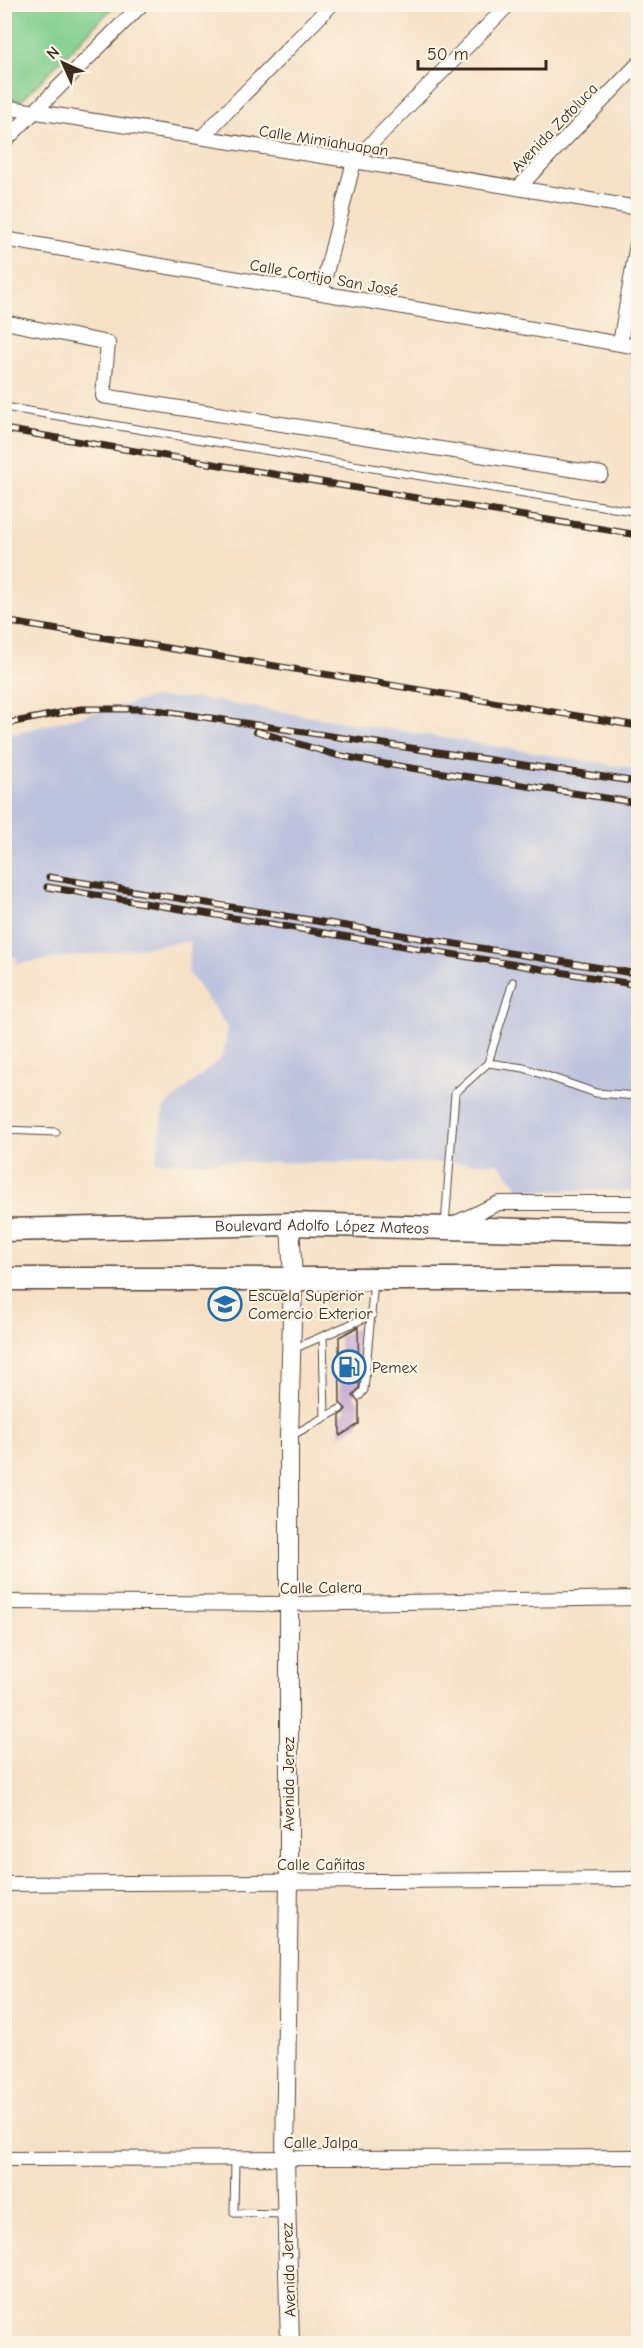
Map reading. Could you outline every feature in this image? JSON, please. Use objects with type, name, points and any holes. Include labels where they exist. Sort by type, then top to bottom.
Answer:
[{"type":"main road","name":"Boulevard Adolfo López Mateos","points":[[4,1230],[290,1224],[639,1233]]},
{"type":"main road","points":[[4,1279],[639,1279]]},
{"type":"street","points":[[4,142],[142,4]]},
{"type":"street","points":[[202,137],[332,4]]},
{"type":"street","points":[[321,293],[354,161],[509,4]]},
{"type":"street","name":"Avenida Zotoluca","points":[[518,188],[639,64]]},
{"type":"street","name":"Calle Mimiahuapan","points":[[4,107],[639,208]]},
{"type":"street","points":[[620,344],[639,238]]},
{"type":"street","name":"Calle Cortijo San José","points":[[4,239],[639,347]]},
{"type":"street","points":[[4,322],[108,342],[103,396],[601,474]]},
{"type":"street","points":[[445,1228],[499,1203],[639,1203]]},
{"type":"street","name":"Avenida Jerez","points":[[290,1224],[293,1278],[289,1437],[289,1881],[285,2159],[290,2343]]},
{"type":"street","name":"Calle Calera","points":[[4,1602],[288,1604],[639,1598]]},
{"type":"street","name":"Calle Cañitas","points":[[4,1884],[639,1879]]},
{"type":"street","name":"Calle Jalpa","points":[[4,2159],[639,2157]]},
{"type":"lane","points":[[4,406],[639,512]]},
{"type":"lane","points":[[445,1228],[455,1093],[488,1063],[513,982]]},
{"type":"lane","points":[[488,1063],[524,1068],[596,1093],[639,1096]]},
{"type":"lane","points":[[4,1130],[56,1132]]},
{"type":"lane","points":[[359,1396],[364,1390],[374,1279]]},
{"type":"lane","points":[[291,1350],[372,1315]]},
{"type":"lane","points":[[323,1338],[325,1417]]},
{"type":"lane","points":[[289,1437],[340,1409]]},
{"type":"lane","points":[[235,2159],[234,2213],[286,2214]]},
{"type":"shaded area","points":[[150,698],[195,698],[638,769],[638,1191],[521,1190],[498,1163],[156,1162],[164,1108],[223,1056],[228,1028],[188,972],[191,941],[16,964],[17,958],[5,955],[5,736]]},
{"type":"green space","points":[[4,5],[115,5],[21,101],[5,98]]},
{"type":"building","name":"Pemex","points":[[358,1327],[359,1388],[353,1396],[359,1402],[359,1424],[340,1436],[340,1416],[346,1409],[340,1403],[339,1337]]},
{"type":"railway","points":[[4,429],[638,535]]},
{"type":"railway","points":[[4,621],[638,726]]},
{"type":"railway","points":[[4,724],[81,709],[150,709],[638,782]]},
{"type":"railway","points":[[256,731],[336,755],[638,803]]},
{"type":"railway","points":[[49,877],[638,974]]},
{"type":"railway","points":[[47,887],[638,985]]},
{"type":"place","name":"Escuela Superior Comercio Exterior","points":[[225,1304]]},
{"type":"place","name":"Pemex","points":[[349,1367]]}]
